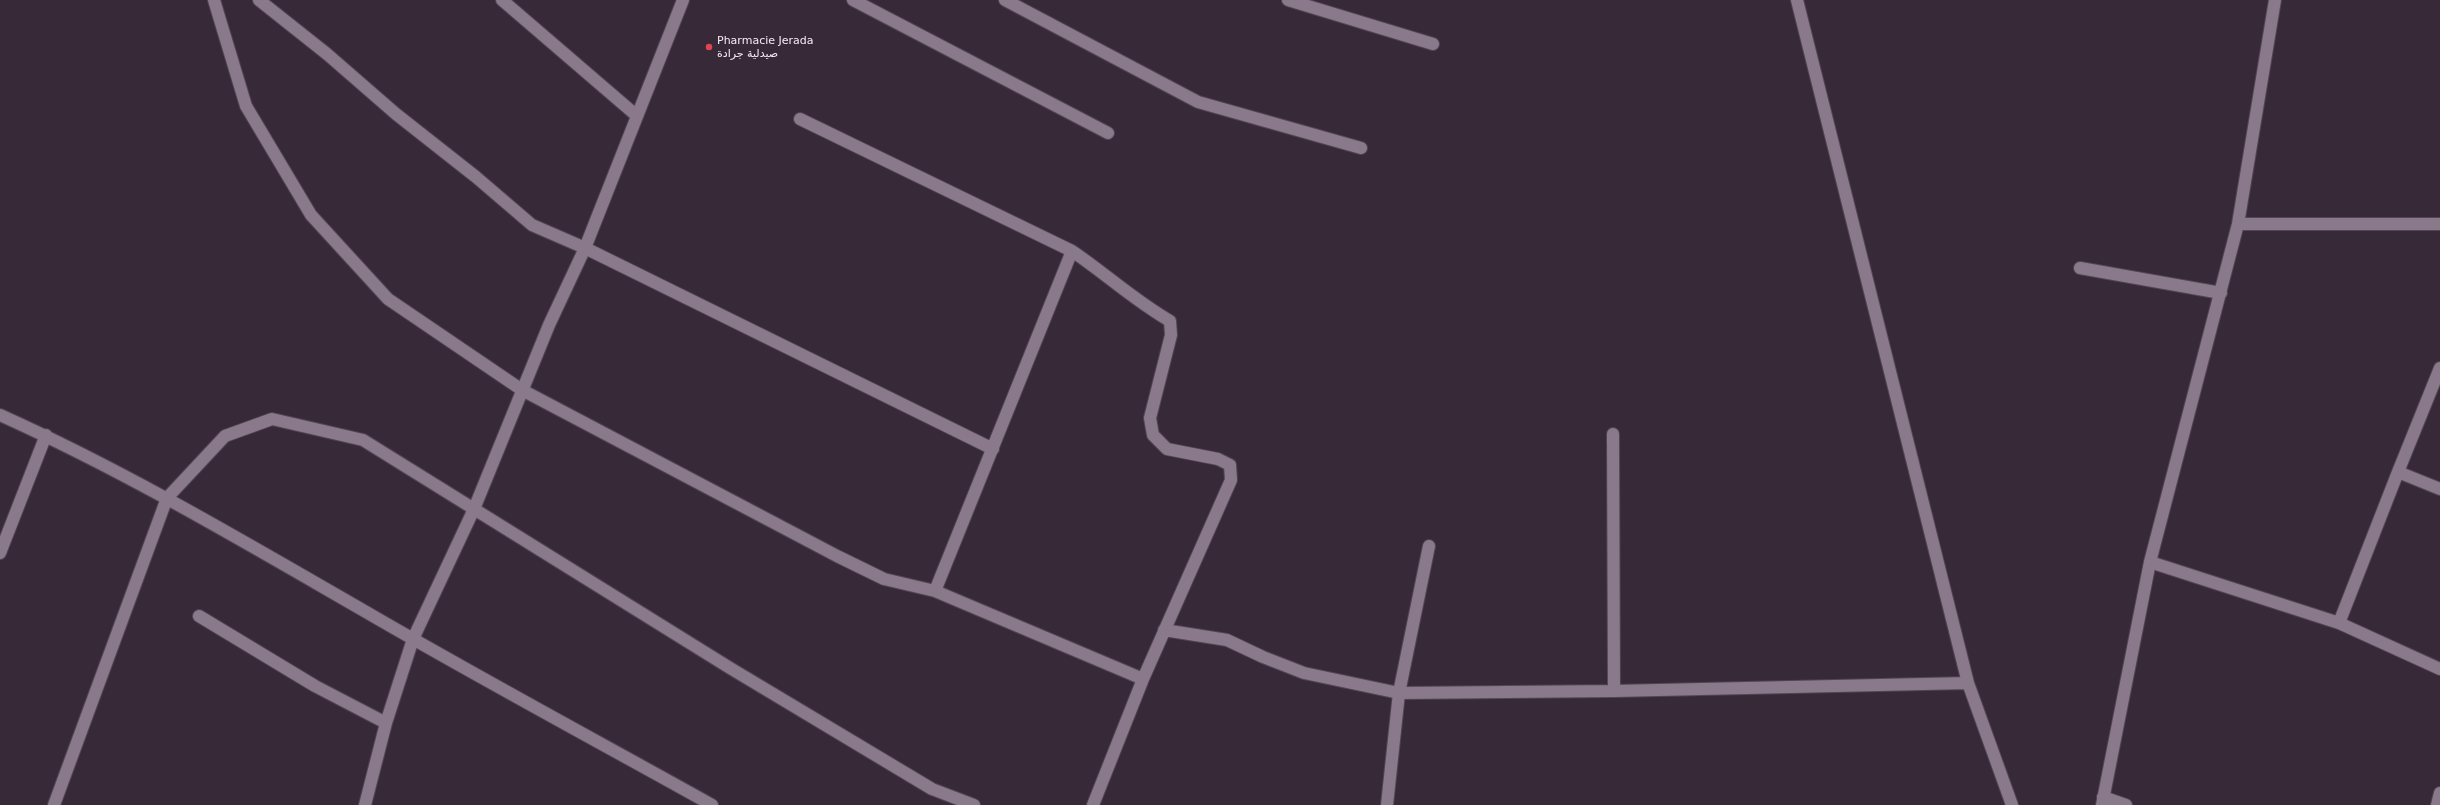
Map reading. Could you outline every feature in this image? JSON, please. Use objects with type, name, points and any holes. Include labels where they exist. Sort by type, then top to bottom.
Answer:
[{"type":"street","points":[[214,0],[246,106],[311,215],[388,299],[522,390],[884,580],[935,591],[1143,679]]},
{"type":"street","points":[[259,0],[327,54],[396,114],[476,177],[532,225],[585,248],[993,449]]},
{"type":"street","points":[[502,0],[637,116]]},
{"type":"street","points":[[366,805],[386,724],[413,639],[474,509],[522,390],[585,248],[683,0]]},
{"type":"street","points":[[852,0],[1108,133]]},
{"type":"street","points":[[1005,0],[1198,102],[1361,148]]},
{"type":"street","points":[[1288,0],[1433,44]]},
{"type":"street","points":[[1797,0],[1968,682],[2012,805]]},
{"type":"street","points":[[2126,805],[2102,801],[2150,562],[2238,224],[2275,0]]},
{"type":"street","points":[[800,120],[1072,251],[1111,278],[1122,289],[1170,321],[1171,335],[1150,418],[1153,435],[1167,449],[1218,459],[1230,465],[1231,480],[1143,679],[1093,805]]},
{"type":"street","points":[[2238,224],[2440,224]]},
{"type":"street","points":[[935,591],[1072,251]]},
{"type":"street","points":[[2080,268],[2220,293]]},
{"type":"street","points":[[2339,623],[2440,368]]},
{"type":"street","points":[[0,415],[46,435],[167,498],[413,639],[712,805]]},
{"type":"street","points":[[54,805],[167,498],[225,436],[272,419],[363,440],[730,668],[932,789],[974,805]]},
{"type":"street","points":[[1613,434],[1614,691]]},
{"type":"street","points":[[0,553],[46,435]]},
{"type":"street","points":[[2398,472],[2440,489]]},
{"type":"street","points":[[1387,805],[1399,693],[1429,546]]},
{"type":"street","points":[[2150,562],[2339,623],[2440,669]]},
{"type":"street","points":[[199,616],[315,686],[386,724]]},
{"type":"street","points":[[1164,630],[1227,640],[1263,657],[1304,673],[1399,693],[1614,691],[1968,682]]},
{"type":"street","points":[[2437,805],[2440,793]]},
{"type":"place","name":"Pharmacie Jerada صيدلية جرادة","points":[[709,47]]}]
